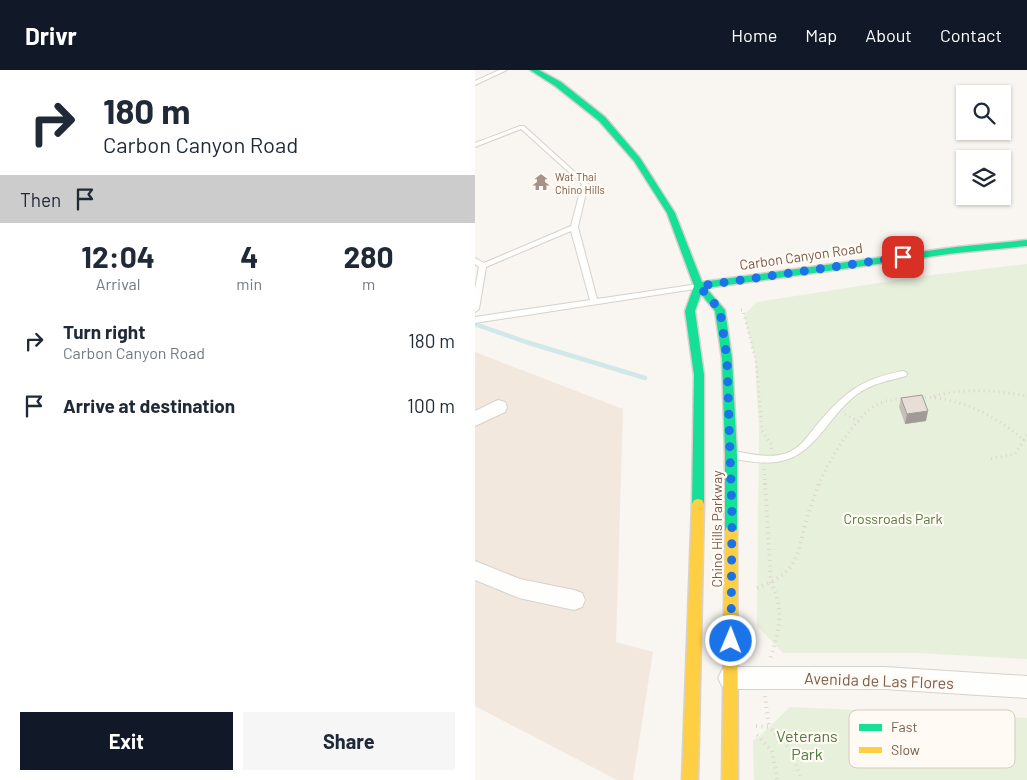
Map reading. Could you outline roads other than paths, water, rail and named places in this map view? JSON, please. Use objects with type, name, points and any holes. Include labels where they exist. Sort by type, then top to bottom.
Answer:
[{"type":"main road","points":[[534,70],[558,84],[602,119],[637,160],[671,213],[699,286]]},
{"type":"main road","name":"Carbon Canyon Road","points":[[699,286],[956,250],[1027,243]]},
{"type":"main road","name":"Chino Hills Parkway","points":[[690,780],[700,440],[699,376],[690,311],[699,286],[720,310],[727,359],[731,455],[730,780]]},
{"type":"street","points":[[475,419],[498,407]]},
{"type":"street","points":[[475,570],[519,588],[574,600]]},
{"type":"street","name":"Avenida de Las Flores","points":[[730,678],[884,678],[1027,687]]},
{"type":"lane","points":[[475,83],[504,70]]},
{"type":"lane","points":[[475,145],[522,127],[585,184],[574,227],[594,302]]},
{"type":"lane","points":[[483,266],[574,227]]},
{"type":"lane","points":[[475,260],[483,266]]},
{"type":"lane","points":[[475,309],[483,266]]},
{"type":"lane","points":[[475,320],[699,286]]},
{"type":"lane","points":[[731,455],[767,459],[791,455],[803,447],[842,402],[857,389],[883,376],[903,374]]},
{"type":"waterway","points":[[475,324],[526,342],[645,378]]},
{"type":"place","name":"Wat Thai Chino Hills","points":[[541,182]]},
{"type":"park label","name":"Crossroads Park","points":[[893,518]]},
{"type":"park label","name":"Veterans Park","points":[[807,744]]}]
